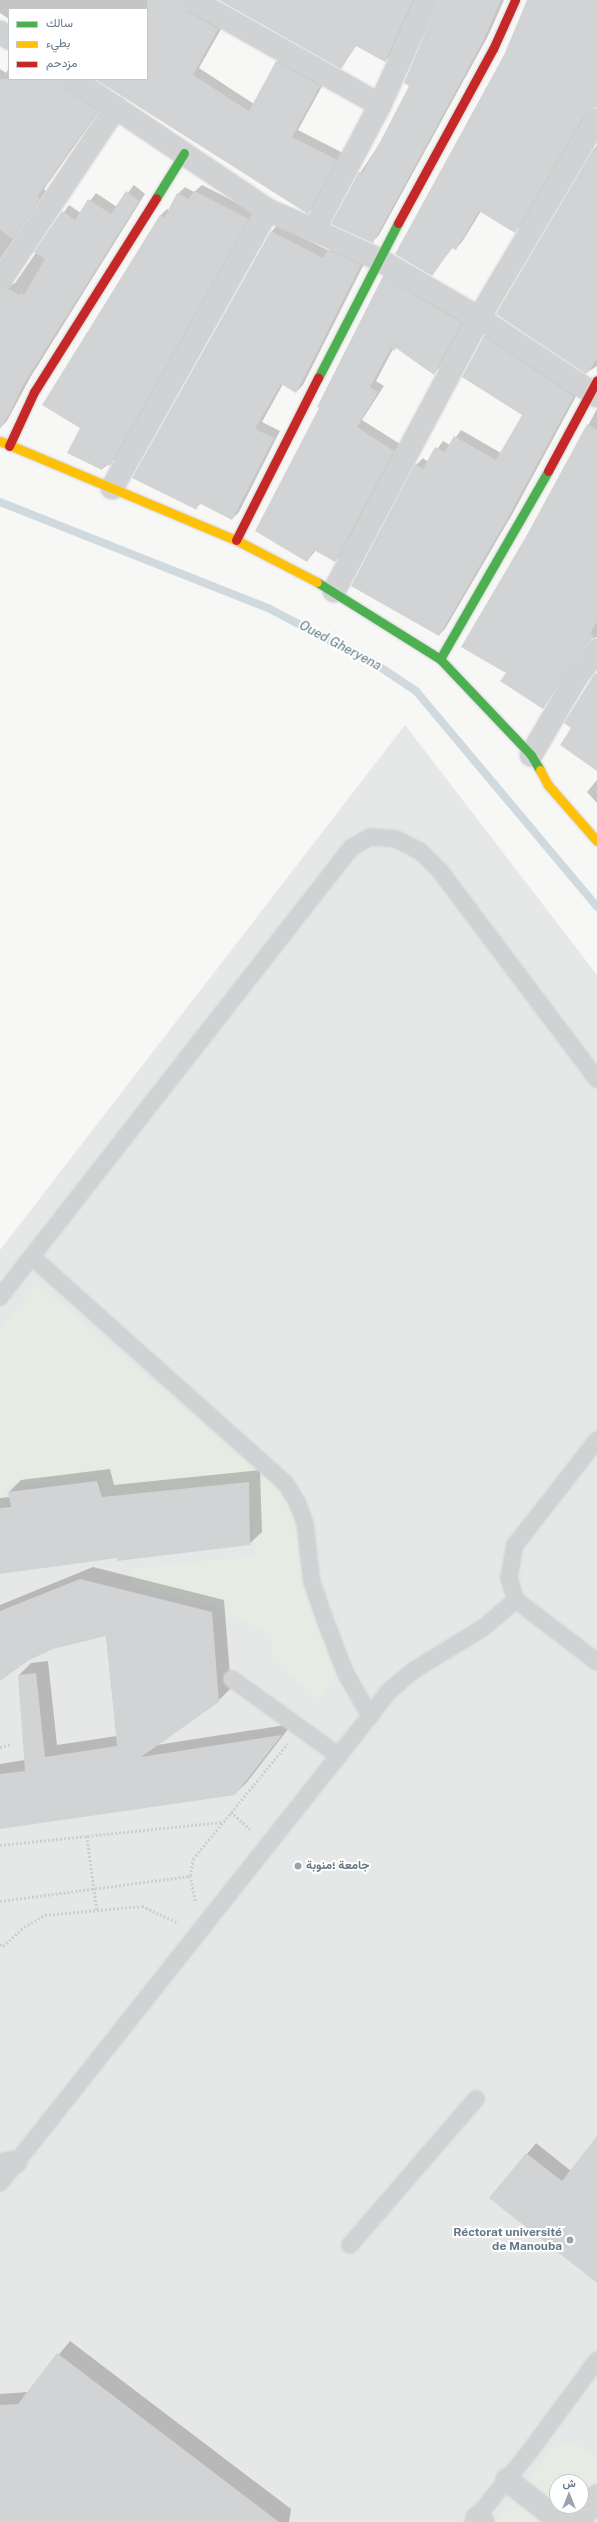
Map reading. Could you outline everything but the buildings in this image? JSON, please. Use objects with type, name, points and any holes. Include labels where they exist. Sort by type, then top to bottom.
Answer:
[{"type":"street","points":[[193,0],[380,105]]},
{"type":"street","points":[[314,230],[380,105],[427,0]]},
{"type":"street","points":[[236,540],[378,259],[493,49],[515,0]]},
{"type":"street","points":[[75,80],[268,210],[378,259],[479,318],[595,389],[440,659]]},
{"type":"street","points":[[0,281],[116,107]]},
{"type":"street","points":[[334,591],[479,318],[597,119]]},
{"type":"street","points":[[9,446],[34,392],[184,153]]},
{"type":"street","points":[[112,488],[268,210]]},
{"type":"street","points":[[0,441],[236,540],[334,591],[440,659],[531,755],[548,784],[597,841]]},
{"type":"street","points":[[531,755],[576,678],[597,650]]},
{"type":"street","points":[[507,2480],[561,2522]]},
{"type":"street","points":[[579,2522],[597,2496]]},
{"type":"lane","points":[[0,1297],[351,848],[370,837],[396,839],[420,851],[440,871],[597,1079]]},
{"type":"lane","points":[[32,1257],[285,1483],[297,1502],[305,1523],[312,1583],[324,1617],[345,1672],[370,1716]]},
{"type":"lane","points":[[597,1440],[515,1545],[509,1578],[516,1600],[597,1662]]},
{"type":"lane","points":[[0,2183],[8,2164],[339,1756],[389,1692],[414,1670],[483,1628],[516,1600]]},
{"type":"lane","points":[[232,1680],[339,1756]]},
{"type":"lane","points":[[350,2245],[476,2099]]},
{"type":"lane","points":[[478,2520],[597,2360]]},
{"type":"path","points":[[197,1907],[190,1876],[193,1859],[300,1728]]},
{"type":"path","points":[[0,1747],[10,1744]]},
{"type":"path","points":[[0,1845],[223,1822]]},
{"type":"path","points":[[87,1836],[97,1910]]},
{"type":"path","points":[[0,1901],[190,1876]]},
{"type":"path","points":[[0,1944],[3,1946],[24,1927],[46,1915],[142,1906],[182,1925]]},
{"type":"shaded area","name":"جامعة ؛منوبة","points":[[405,725],[597,975],[597,2522],[0,2522],[0,1250]]},
{"type":"shaded area","points":[[37,1283],[287,1496],[307,1545],[340,1667],[319,1699],[272,1660],[272,1636],[210,1604],[131,1585],[129,1569],[256,1556],[248,1482],[102,1497],[101,1476],[4,1487],[6,1505],[0,1505],[0,1331]]},
{"type":"shaded area","points":[[566,2442],[577,2443],[597,2459],[597,2522],[494,2522],[553,2448]]},
{"type":"waterway","name":"Oued Gheryena","points":[[0,502],[268,608],[377,665],[416,691],[597,907]]},
{"type":"traffic: fast","points":[[156,198],[184,153]]},
{"type":"traffic: fast","points":[[318,378],[398,223]]},
{"type":"traffic: fast","points":[[440,659],[548,471]]},
{"type":"traffic: fast","points":[[317,582],[440,659],[531,755],[540,770]]},
{"type":"traffic: slow","points":[[0,441],[236,540],[317,582]]},
{"type":"traffic: slow","points":[[540,770],[548,785],[597,841]]},
{"type":"traffic: jam","points":[[398,223],[493,49],[515,0]]},
{"type":"traffic: jam","points":[[9,446],[34,392],[156,198]]},
{"type":"traffic: jam","points":[[236,540],[318,378]]},
{"type":"traffic: jam","points":[[548,471],[597,380]]},
{"type":"place","name":"جامعة ؛منوبة","points":[[298,1866]]},
{"type":"place","name":"Réctorat université de Manouba","points":[[570,2240]]}]
